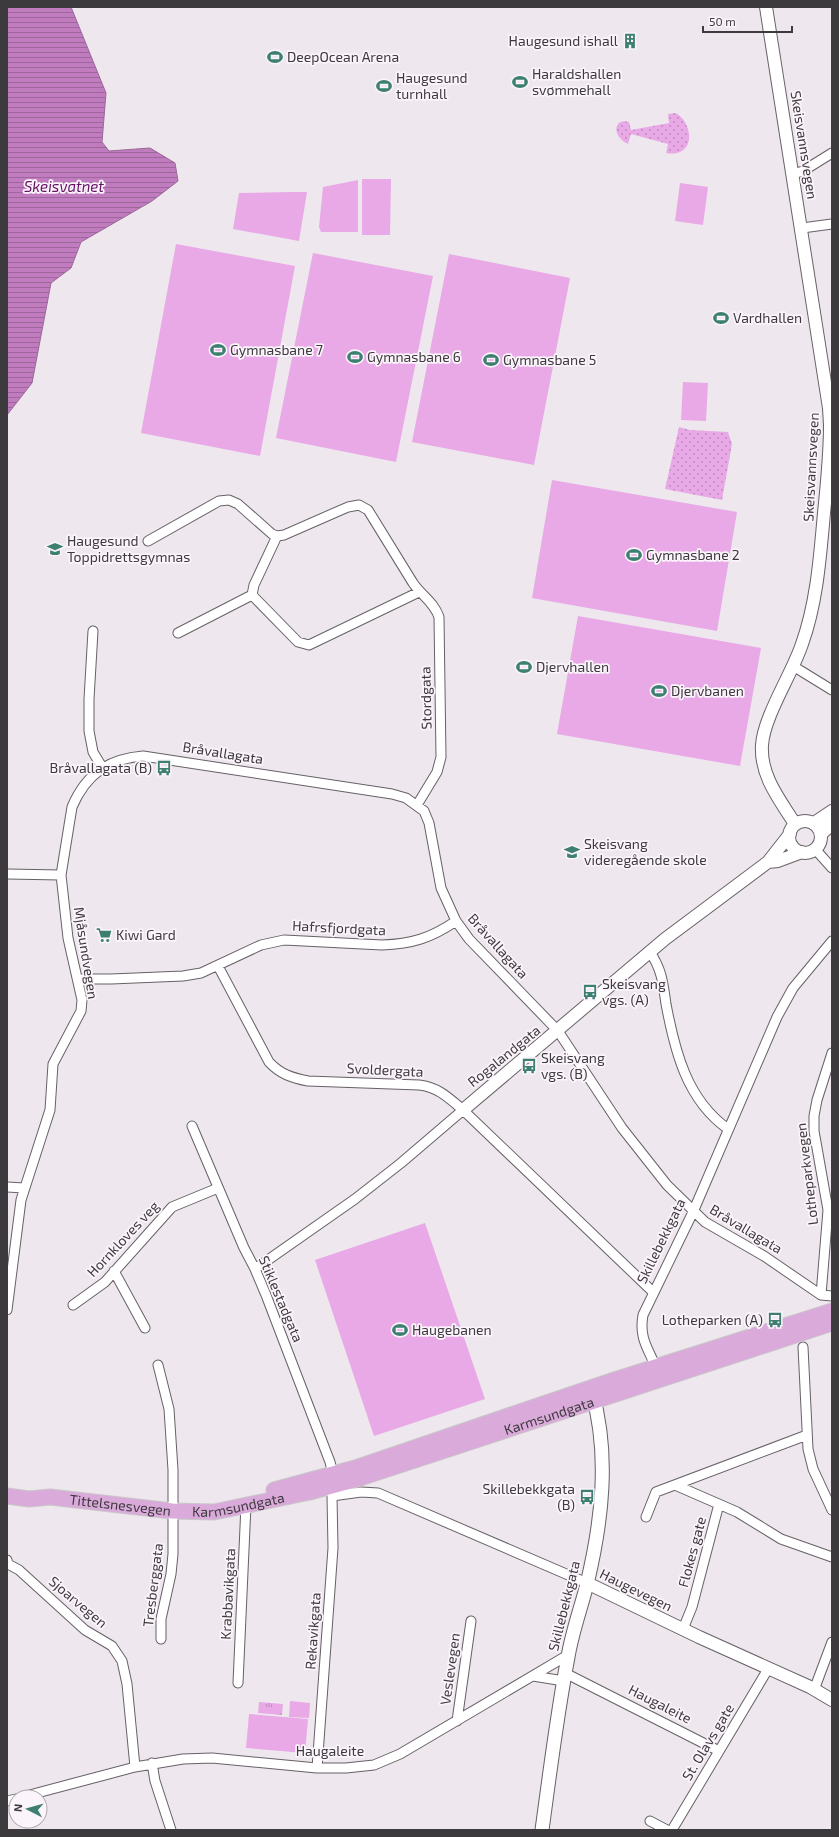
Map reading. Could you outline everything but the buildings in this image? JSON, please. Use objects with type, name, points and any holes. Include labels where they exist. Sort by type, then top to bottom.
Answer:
[{"type":"main road","name":"Karmsundgata","points":[[592,1395],[656,1367],[832,1311]]},
{"type":"main road","name":"Karmsundgata","points":[[192,1510],[214,1512],[334,1485],[592,1395],[832,1323]]},
{"type":"main road","name":"Skillebekkgata","points":[[542,1830],[568,1656],[587,1583],[601,1506],[603,1478],[600,1433],[592,1395]]},
{"type":"main road","name":"Karmsundgata","points":[[192,1510],[334,1485]]},
{"type":"main road","name":"Tittelsnesvegen","points":[[7,1488],[30,1491],[50,1497],[172,1511],[192,1510]]},
{"type":"main road","name":"Tittelsnesvegen","points":[[7,1496],[29,1499],[50,1497]]},
{"type":"street","name":"Skeisvannsvegen","points":[[766,7],[831,408],[830,446],[820,566],[809,620],[793,666],[766,728],[762,744],[762,760],[772,787],[793,829]]},
{"type":"street","points":[[793,174],[803,171],[832,153]]},
{"type":"street","points":[[802,228],[832,224]]},
{"type":"street","points":[[148,541],[219,501],[229,500],[238,504],[277,536],[254,585],[252,595]]},
{"type":"street","name":"Stordgata","points":[[277,536],[284,535],[348,507],[359,505],[368,510],[419,592],[436,608],[439,617],[441,757],[437,772],[417,805]]},
{"type":"street","points":[[252,595],[298,642],[309,645],[419,592]]},
{"type":"street","points":[[178,634],[252,595]]},
{"type":"street","points":[[93,631],[89,731],[92,749],[102,767]]},
{"type":"street","points":[[793,666],[832,690]]},
{"type":"street","name":"Bråvallagata","points":[[102,767],[128,757],[158,757],[392,794],[406,798],[417,805],[424,811],[430,823],[441,888],[456,921],[469,939],[558,1031],[622,1128],[667,1185],[693,1212],[705,1222],[764,1256],[821,1295],[832,1296]]},
{"type":"street","name":"Mjåsundvegen","points":[[7,1310],[18,1215],[24,1188],[50,1110],[53,1064],[81,1011],[82,1000],[68,938],[61,875],[72,807],[76,798],[87,783],[102,767]]},
{"type":"street","points":[[814,823],[832,811]]},
{"type":"street","points":[[803,821],[814,823],[818,827],[821,834],[821,840],[815,849],[802,852],[792,846],[793,829],[803,821]]},
{"type":"street","points":[[821,834],[832,824]]},
{"type":"street","name":"Rogalandgata","points":[[255,1268],[355,1199],[401,1163],[650,952],[697,914],[768,862],[793,829]]},
{"type":"street","points":[[815,849],[832,868]]},
{"type":"street","name":"Rogalandgata","points":[[768,862],[778,861],[802,852]]},
{"type":"street","points":[[7,874],[61,875]]},
{"type":"street","name":"Hafrsfjordgata","points":[[78,979],[183,976],[201,973],[271,942],[299,939],[382,945],[418,941],[437,934],[456,921]]},
{"type":"street","name":"Skillebekkgata","points":[[656,1367],[644,1341],[640,1328],[642,1315],[693,1212],[783,1006],[793,988],[832,941]]},
{"type":"street","points":[[650,952],[661,971],[671,1026],[688,1081],[696,1097],[708,1112],[728,1129]]},
{"type":"street","name":"Svoldergata","points":[[218,966],[269,1062],[277,1070],[296,1079],[308,1081],[431,1086],[440,1091],[463,1110],[653,1292]]},
{"type":"street","name":"Lotheparkvegen","points":[[821,1295],[828,1210],[814,1131],[814,1116],[817,1100],[832,1052]]},
{"type":"street","name":"Stiklestadgata","points":[[192,1126],[244,1248],[255,1268],[330,1462],[334,1485]]},
{"type":"street","points":[[7,1187],[24,1188]]},
{"type":"street","name":"Hornkloves veg","points":[[73,1305],[105,1282],[172,1207],[218,1188]]},
{"type":"street","points":[[114,1271],[145,1328]]},
{"type":"street","points":[[803,1347],[807,1435],[813,1468],[832,1510]]},
{"type":"street","name":"Tresberggata","points":[[158,1365],[169,1409],[172,1430],[171,1574],[162,1619],[161,1639]]},
{"type":"street","points":[[646,1517],[656,1492],[807,1435]]},
{"type":"street","name":"Haugevegen","points":[[334,1485],[361,1492],[378,1493],[587,1583],[814,1690],[832,1700]]},
{"type":"street","name":"Rekavikgata","points":[[317,1768],[332,1563],[334,1485]]},
{"type":"street","points":[[674,1485],[752,1520],[781,1539],[832,1557]]},
{"type":"street","name":"Flokes gate","points":[[683,1629],[692,1607],[719,1504]]},
{"type":"street","name":"Krabbavikgata","points":[[238,1683],[246,1506]]},
{"type":"street","name":"Sjoarvegen","points":[[7,1563],[19,1570],[85,1630],[112,1646],[122,1661],[127,1684],[135,1767]]},
{"type":"street","name":"Veslevegen","points":[[457,1721],[471,1622]]},
{"type":"street","points":[[814,1690],[832,1642]]},
{"type":"street","name":"Haugaleite","points":[[48,1790],[152,1763],[183,1759],[212,1758],[317,1768],[346,1768],[374,1765],[400,1754],[568,1656]]},
{"type":"street","name":"St. Olavs gate","points":[[672,1830],[768,1669]]},
{"type":"street","name":"Haugaleite","points":[[533,1676],[565,1677],[719,1751]]},
{"type":"street","points":[[152,1763],[155,1781],[171,1830]]},
{"type":"street","points":[[650,1820],[667,1830]]},
{"type":"green space","points":[[676,113],[687,125],[689,139],[687,146],[682,151],[676,153],[666,153],[668,144],[631,134],[628,144],[622,140],[617,132],[616,128],[620,122],[629,122],[631,130],[669,123],[668,114]]},
{"type":"green space","points":[[362,179],[391,179],[390,235],[362,235]]},
{"type":"green space","points":[[358,180],[358,232],[321,232],[319,227],[323,187]]},
{"type":"green space","points":[[680,183],[708,187],[703,225],[675,221]]},
{"type":"green space","points":[[307,192],[299,241],[233,229],[239,193]]},
{"type":"green space","name":"Gymnasbane 7","points":[[176,244],[295,266],[260,456],[141,433]]},
{"type":"green space","name":"Gymnasbane 6","points":[[313,253],[433,276],[396,462],[276,438]]},
{"type":"green space","name":"Gymnasbane 5","points":[[449,254],[570,278],[534,465],[412,442]]},
{"type":"green space","points":[[683,382],[708,383],[706,421],[681,420]]},
{"type":"green space","points":[[679,427],[690,430],[728,432],[732,444],[722,500],[665,489]]},
{"type":"green space","name":"Gymnasbane 2","points":[[552,480],[737,512],[717,631],[532,598]]},
{"type":"green space","name":"Djervbanen","points":[[578,616],[761,648],[740,766],[557,734]]},
{"type":"green space","name":"Haugebanen","points":[[425,1223],[485,1399],[374,1436],[315,1260]]},
{"type":"green space","points":[[290,1701],[310,1703],[309,1718],[289,1717]]},
{"type":"green space","points":[[259,1702],[283,1704],[282,1715],[258,1713]]},
{"type":"green space","points":[[249,1714],[308,1719],[305,1753],[246,1748]]},
{"type":"water","name":"Skeisvatnet","points":[[7,7],[71,7],[106,93],[102,142],[109,151],[150,148],[175,163],[178,181],[152,201],[81,242],[71,268],[51,283],[32,383],[7,415]]},
{"type":"place","name":"Haugesund ishall","points":[[630,41]]},
{"type":"place","name":"DeepOcean Arena","points":[[275,57]]},
{"type":"place","name":"Haraldshallen svømmehall","points":[[520,82]]},
{"type":"place","name":"Haugesund turnhall","points":[[384,86]]},
{"type":"place","name":"Vardhallen","points":[[721,318]]},
{"type":"place","name":"Gymnasbane 7","points":[[218,350]]},
{"type":"place","name":"Gymnasbane 6","points":[[355,357]]},
{"type":"place","name":"Gymnasbane 5","points":[[491,360]]},
{"type":"place","name":"Haugesund Toppidrettsgymnas","points":[[55,549]]},
{"type":"place","name":"Gymnasbane 2","points":[[634,555]]},
{"type":"place","name":"Djervhallen","points":[[524,667]]},
{"type":"place","name":"Djervbanen","points":[[659,691]]},
{"type":"place","name":"Bråvallagata (B)","points":[[164,768]]},
{"type":"place","name":"Skeisvang videregående skole","points":[[572,852]]},
{"type":"place","name":"Kiwi Gard","points":[[104,935]]},
{"type":"place","name":"Skeisvang vgs. (A)","points":[[590,992]]},
{"type":"place","name":"Skeisvang vgs. (B)","points":[[529,1066]]},
{"type":"place","name":"Lotheparken (A)","points":[[775,1320]]},
{"type":"place","name":"Haugebanen","points":[[400,1330]]},
{"type":"place","name":"Skillebekkgata (B)","points":[[587,1497]]}]
